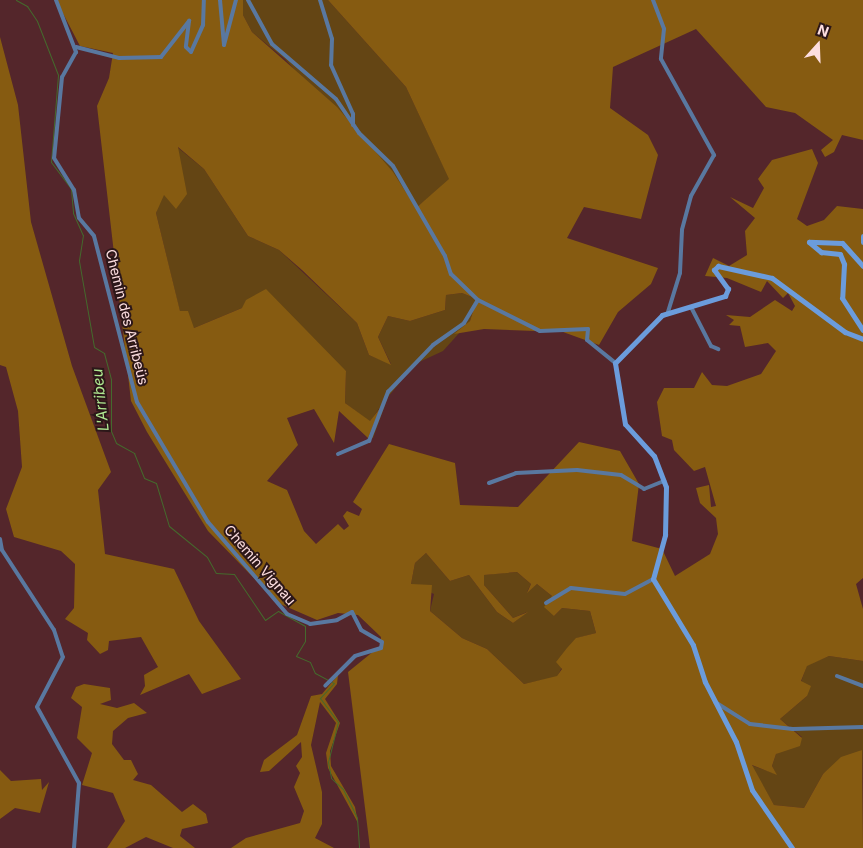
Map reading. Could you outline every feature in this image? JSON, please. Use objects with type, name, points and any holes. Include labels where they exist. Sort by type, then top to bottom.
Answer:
[{"type":"street","points":[[56,0],[76,47],[119,58],[161,57],[189,21],[186,47],[191,52],[203,25],[204,0]]},
{"type":"street","points":[[220,0],[224,45],[236,0]]},
{"type":"street","points":[[248,0],[272,44],[336,99],[359,133],[393,166],[445,256],[447,270],[478,300],[540,331],[588,329],[587,340],[615,363],[625,424],[654,456],[664,480],[665,535],[653,578],[625,594],[571,588],[546,603]]},
{"type":"street","points":[[320,0],[332,39],[331,65],[354,114],[353,124]]},
{"type":"street","points":[[615,363],[668,312],[680,273],[682,230],[690,196],[714,155],[662,59],[664,29],[653,0]]},
{"type":"street","name":"Chemin des Arribeüs","points":[[76,47],[75,59],[62,77],[54,158],[74,190],[79,218],[94,236],[145,419]]},
{"type":"street","points":[[863,236],[863,242]]},
{"type":"street","points":[[863,266],[842,243],[809,242],[821,252],[840,254],[844,264],[842,298],[863,330]]},
{"type":"street","points":[[668,312],[727,294],[727,282],[715,267],[766,275],[845,332],[863,339]]},
{"type":"street","points":[[338,454],[369,441],[388,392],[433,345],[464,323],[478,300]]},
{"type":"street","points":[[691,306],[711,346],[718,349]]},
{"type":"street","name":"Chemin Vignau","points":[[145,419],[208,522],[287,614],[310,624],[337,620],[352,612],[361,630],[382,642],[381,648],[355,656],[330,684],[325,686]]},
{"type":"street","points":[[489,483],[516,473],[577,470],[621,475],[644,489],[664,480]]},
{"type":"street","points":[[0,539],[2,550],[54,630],[63,663],[37,706],[79,783],[74,848]]},
{"type":"street","points":[[653,578],[693,645],[715,702],[736,742],[752,790],[792,848]]},
{"type":"street","points":[[837,676],[863,686]]},
{"type":"street","points":[[715,702],[750,724],[793,728],[863,727]]},
{"type":"shaded area","points":[[56,0],[243,0],[243,15],[252,32],[337,107],[393,172],[416,208],[449,179],[406,87],[328,0],[863,0],[863,140],[842,135],[834,152],[825,157],[821,150],[833,140],[795,113],[766,107],[696,29],[613,67],[610,108],[648,135],[658,155],[641,219],[584,207],[567,238],[658,268],[651,284],[618,312],[599,345],[563,332],[484,329],[454,334],[470,321],[477,299],[462,293],[446,295],[445,310],[410,321],[388,316],[378,337],[391,365],[369,355],[357,323],[302,270],[279,250],[248,236],[204,169],[178,147],[187,194],[176,209],[164,195],[156,213],[180,311],[188,311],[194,328],[242,308],[246,300],[266,289],[346,371],[345,403],[370,421],[381,407],[368,438],[339,411],[334,443],[314,409],[287,418],[298,445],[267,481],[287,490],[304,531],[316,544],[338,524],[344,530],[349,526],[343,516],[347,511],[359,516],[362,509],[353,502],[389,444],[455,463],[460,505],[518,507],[579,442],[620,451],[639,484],[632,541],[662,549],[675,576],[710,554],[718,534],[716,518],[700,503],[696,488],[709,485],[711,507],[716,506],[705,467],[694,471],[674,450],[672,440],[662,436],[657,402],[664,388],[694,388],[702,372],[712,385],[727,386],[761,374],[776,351],[768,343],[745,347],[740,326],[729,325],[734,320],[726,315],[750,317],[775,300],[792,311],[795,306],[788,293],[783,298],[767,281],[761,292],[727,278],[705,276],[713,258],[729,266],[747,255],[745,231],[755,218],[730,197],[753,208],[764,188],[758,179],[772,160],[812,149],[818,163],[797,219],[807,226],[824,220],[837,206],[863,209],[863,578],[856,584],[863,609],[863,661],[829,656],[807,666],[801,681],[811,686],[807,696],[780,719],[802,738],[800,746],[776,754],[772,766],[777,775],[752,765],[774,805],[804,808],[823,774],[841,757],[862,750],[863,848],[370,848],[348,672],[380,646],[381,637],[358,615],[338,613],[317,620],[278,603],[208,531],[147,432],[131,401],[97,106],[109,78],[113,53],[80,46]],"holes":[[[426,553],[450,581],[469,575],[497,612],[513,623],[528,612],[513,618],[484,585],[484,575],[517,572],[531,584],[527,593],[537,584],[552,596],[544,607],[554,616],[562,608],[590,611],[596,633],[576,638],[556,662],[562,669],[557,676],[524,684],[487,649],[462,638],[430,611],[432,585],[411,584],[415,563]]]},
{"type":"shaded area","points":[[243,0],[328,0],[406,87],[450,180],[416,208],[285,59],[252,32],[243,15]]},
{"type":"shaded area","points":[[0,37],[18,105],[31,222],[72,366],[111,472],[98,490],[105,554],[174,569],[199,621],[241,679],[202,694],[189,674],[140,695],[145,686],[144,675],[158,667],[141,637],[109,641],[108,650],[100,654],[87,640],[88,633],[65,619],[74,608],[75,564],[61,551],[14,537],[6,509],[22,467],[18,411],[6,367],[0,365]]},
{"type":"shaded area","points":[[177,147],[204,169],[248,236],[279,250],[357,323],[369,355],[391,364],[378,337],[388,316],[410,321],[445,310],[446,295],[462,293],[477,299],[470,321],[443,351],[415,364],[388,397],[373,438],[368,438],[380,407],[370,422],[345,403],[346,371],[242,308],[194,328],[180,312],[156,213]]},
{"type":"shaded area","points":[[426,553],[450,581],[469,575],[497,612],[513,623],[527,612],[513,618],[484,585],[483,575],[517,572],[531,584],[527,592],[537,584],[552,596],[554,616],[562,608],[590,611],[596,633],[577,638],[557,677],[524,684],[487,649],[462,638],[430,611],[434,594],[411,584],[415,563]]},
{"type":"shaded area","points":[[829,656],[863,661],[863,783],[862,750],[823,774],[804,808],[774,805],[751,765],[776,774],[772,766],[776,754],[802,737],[780,719],[807,696],[801,682],[807,665]]},
{"type":"shaded area","points":[[338,675],[337,684],[325,699],[340,723],[330,751],[331,766],[355,807],[358,823],[328,768],[326,753],[336,723],[320,702],[311,745],[322,792],[322,824],[315,838],[334,848],[231,848],[246,838],[300,823],[304,811],[294,787],[300,773],[296,766],[302,757],[301,742],[269,771],[260,772],[264,760],[297,735],[311,696],[322,694]]},
{"type":"shaded area","points":[[84,684],[110,688],[111,700],[100,704],[117,708],[134,703],[147,713],[128,718],[113,731],[112,744],[124,760],[131,760],[138,774],[133,780],[151,785],[182,812],[193,804],[206,814],[208,823],[182,829],[180,836],[195,848],[173,848],[146,837],[125,848],[107,848],[125,821],[113,793],[82,785],[92,753],[77,738],[82,707],[71,698],[76,687]]},
{"type":"shaded area","points":[[0,770],[11,781],[41,779],[42,790],[49,782],[40,813],[15,808],[0,819]]},
{"type":"waterway","name":"L'Arribeu","points":[[16,0],[27,6],[37,21],[58,75],[51,162],[71,189],[73,213],[83,235],[79,261],[94,347],[104,353],[111,379],[111,431],[116,443],[134,453],[144,478],[156,483],[169,526],[207,557],[216,573],[234,574],[265,620],[278,611],[305,626],[305,641],[296,656],[310,662],[315,673],[334,683],[320,698],[338,722],[328,762],[331,778],[343,789],[357,818],[359,848]]}]
